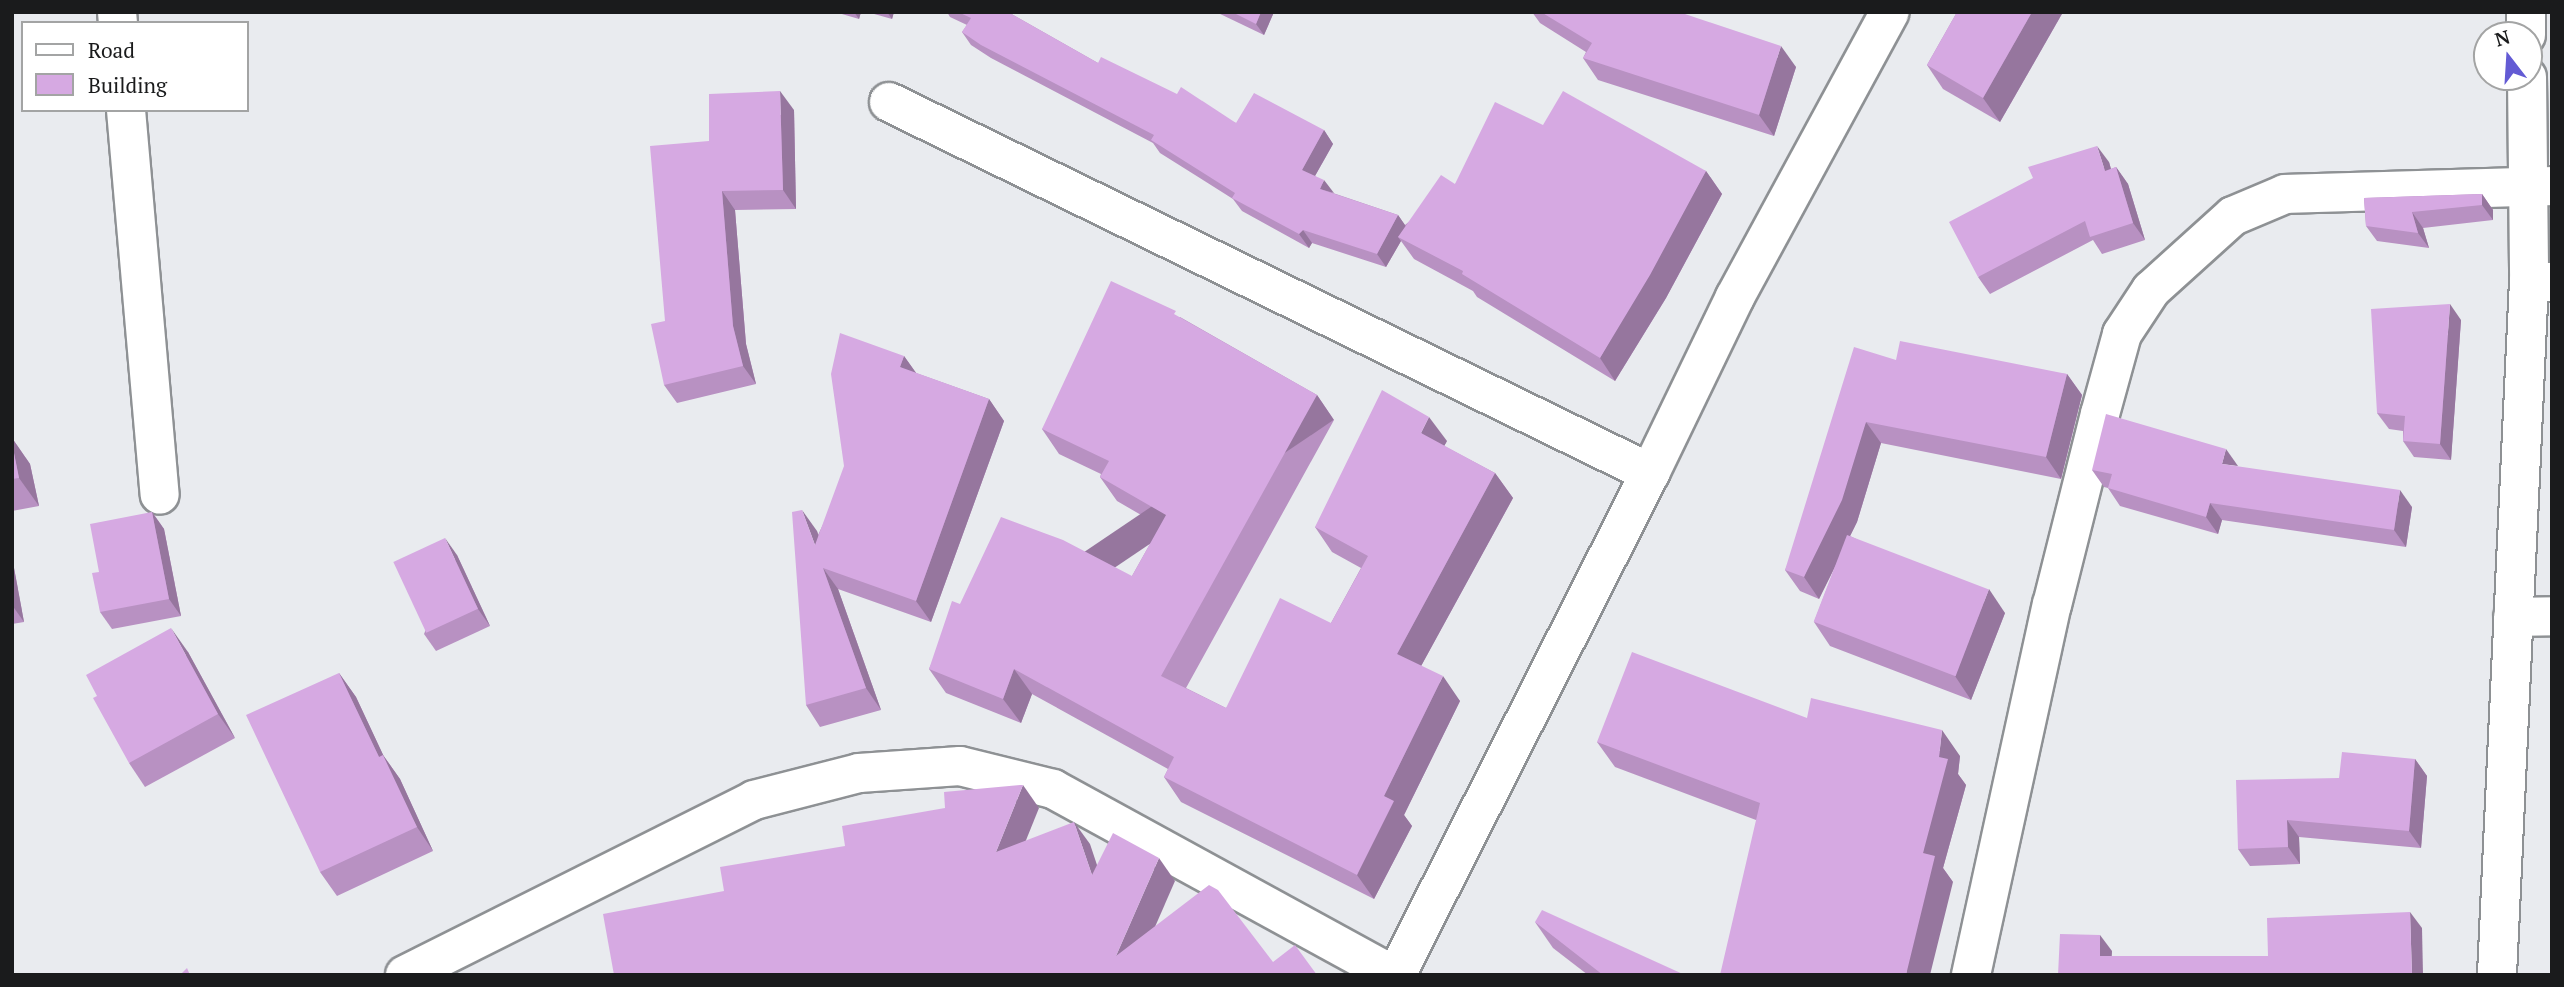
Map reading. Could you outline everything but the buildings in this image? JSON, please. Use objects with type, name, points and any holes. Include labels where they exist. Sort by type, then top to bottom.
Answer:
[{"type":"street","points":[[405,975],[754,800],[859,773],[960,766],[1053,789],[1395,975],[1650,473],[1735,298],[1891,12]]},
{"type":"street","points":[[2497,975],[2513,617],[2540,282],[2540,186],[2528,91]]},
{"type":"street","points":[[888,102],[1650,473]]},
{"type":"street","points":[[126,112],[160,495]]},
{"type":"street","points":[[1972,975],[2052,605],[2100,414],[2122,334],[2151,290],[2233,216],[2286,194],[2540,186]]},
{"type":"street","points":[[2513,617],[2552,616]]}]
